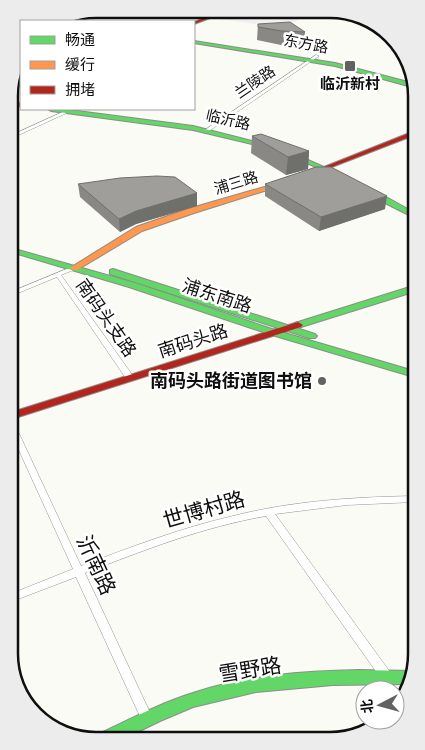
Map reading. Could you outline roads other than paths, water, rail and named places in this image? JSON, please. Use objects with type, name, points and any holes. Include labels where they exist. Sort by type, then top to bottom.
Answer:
[{"type":"street","name":"东方路","points":[[195,41],[312,59],[406,82]]},
{"type":"street","name":"兰陵路","points":[[207,130],[312,59]]},
{"type":"street","name":"临沂路","points":[[71,110],[207,130],[276,149]]},
{"type":"street","points":[[18,134],[71,110]]},
{"type":"street","points":[[307,175],[408,136]]},
{"type":"street","points":[[290,154],[343,178]]},
{"type":"street","name":"浦三路","points":[[78,266],[113,242],[140,228],[289,182]]},
{"type":"street","points":[[366,190],[408,211]]},
{"type":"street","name":"浦东南路","points":[[18,247],[275,333],[408,372]]},
{"type":"street","name":"浦东南路","points":[[18,252],[137,278],[408,365]]},
{"type":"street","points":[[18,291],[78,266]]},
{"type":"street","name":"南码头支路","points":[[58,276],[130,378]]},
{"type":"street","name":"南码头路","points":[[18,414],[408,291]]},
{"type":"street","name":"沂南路","points":[[18,440],[147,719]]},
{"type":"street","name":"世博村路","points":[[18,596],[173,537],[268,512],[334,502],[407,498]]},
{"type":"street","points":[[268,512],[386,676]]},
{"type":"street","name":"雪野路","points":[[121,732],[147,719],[196,700],[235,689],[328,678],[386,676],[404,677]]},
{"type":"place","name":"临沂新村","points":[[350,66]]},
{"type":"place","name":"南码头路街道图书馆","points":[[322,381]]}]
